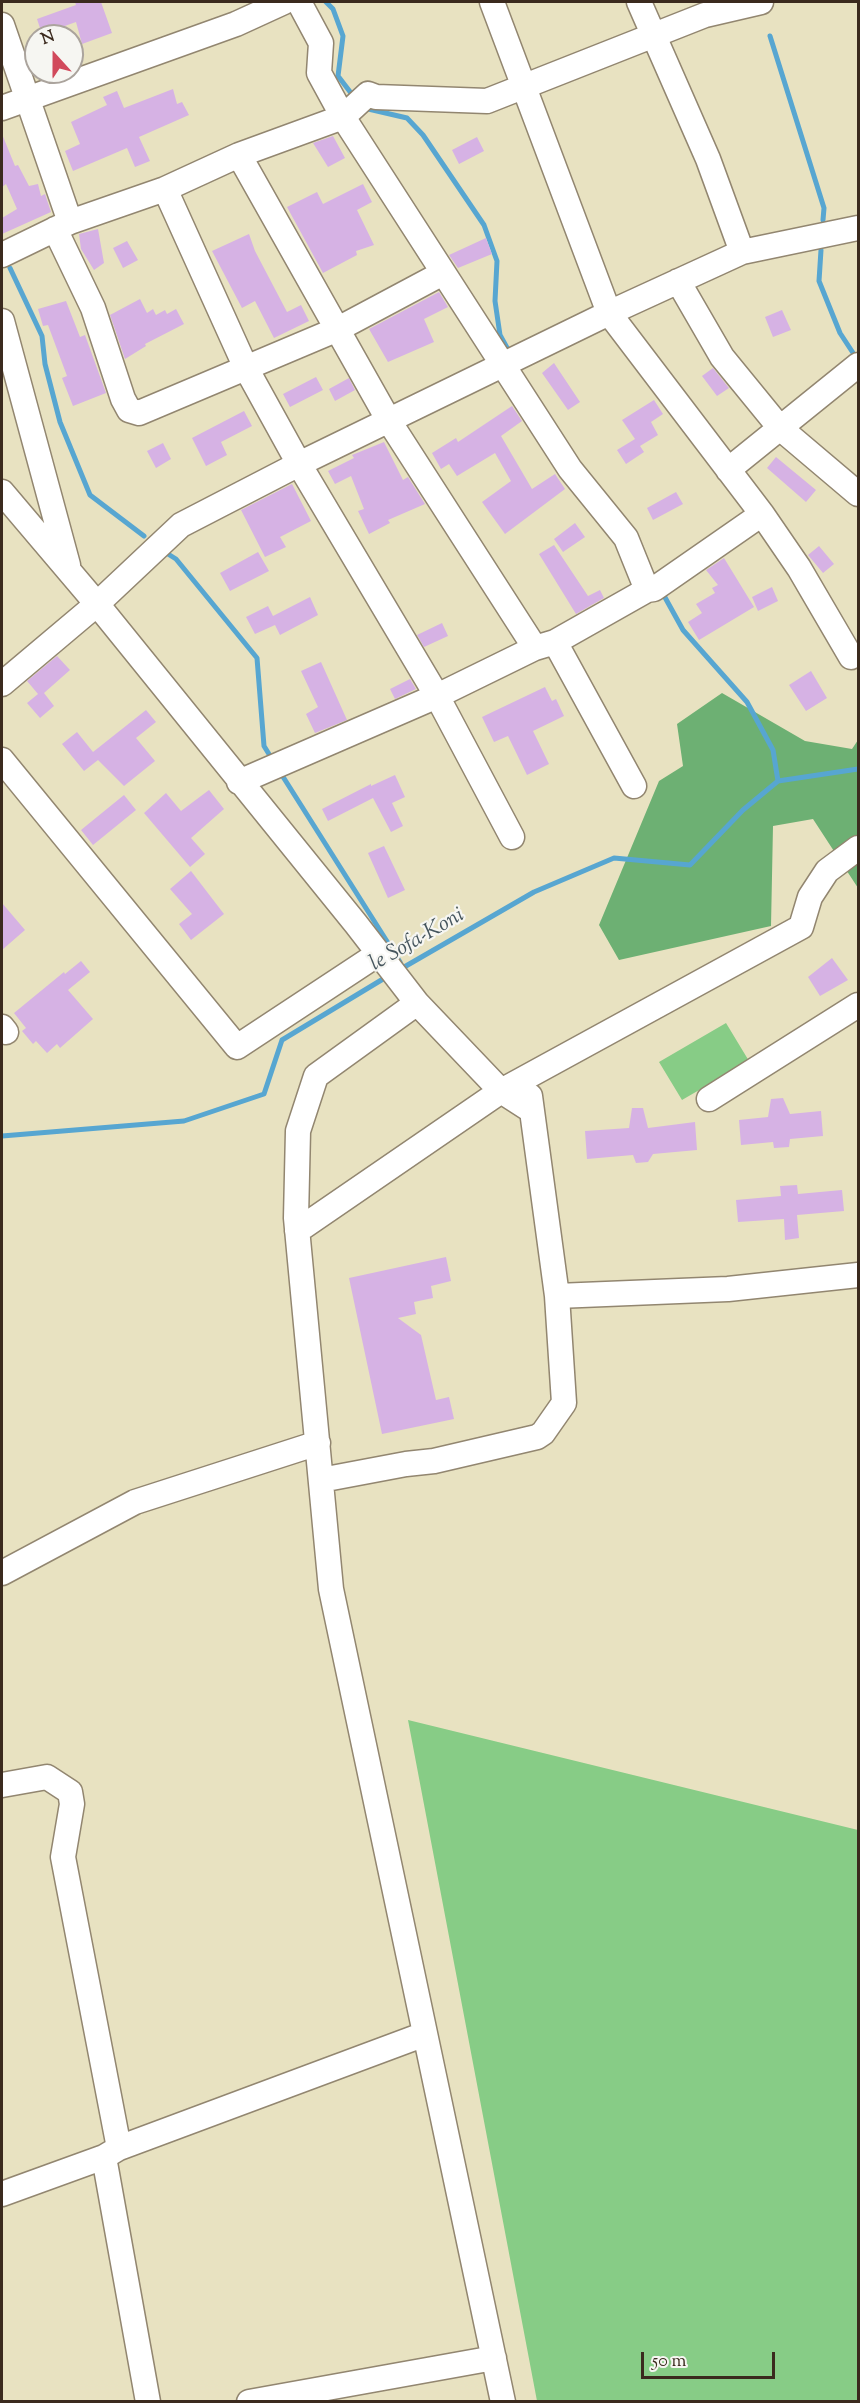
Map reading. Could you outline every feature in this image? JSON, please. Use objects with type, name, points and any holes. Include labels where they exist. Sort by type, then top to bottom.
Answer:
[{"type":"street","points":[[2,108],[236,24],[284,2]]},
{"type":"street","points":[[298,2],[321,43],[319,73],[353,108],[442,273],[511,361],[570,469],[626,537],[656,586]]},
{"type":"street","points":[[492,2],[609,312],[762,514],[799,568],[851,657]]},
{"type":"street","points":[[639,2],[708,159],[742,252]]},
{"type":"street","points":[[2,255],[63,226],[165,189],[239,155],[353,108],[368,94],[376,97],[487,101],[654,35],[703,8],[760,2]]},
{"type":"street","points":[[2,25],[63,226],[123,399],[129,410],[139,413],[338,329],[442,273]]},
{"type":"street","points":[[239,155],[389,421],[545,645],[634,786]]},
{"type":"street","points":[[165,189],[246,368],[299,464],[437,696],[512,837]]},
{"type":"street","points":[[2,684],[97,604],[181,525],[299,464],[609,312],[742,252],[858,228]]},
{"type":"street","points":[[678,281],[722,357],[780,428],[858,494]]},
{"type":"street","points":[[2,321],[69,571]]},
{"type":"street","points":[[728,470],[858,365]]},
{"type":"street","points":[[2,492],[97,604],[417,1003],[501,1091],[532,1111]]},
{"type":"street","points":[[239,782],[437,696],[545,645],[656,586],[762,514]]},
{"type":"street","points":[[2,760],[237,1047],[378,954]]},
{"type":"street","points":[[297,1231],[501,1091],[801,927],[810,897],[827,871],[858,848]]},
{"type":"street","points":[[417,1003],[316,1076],[298,1131],[297,1231],[331,1588],[503,2402]]},
{"type":"street","points":[[709,1099],[858,1005]]},
{"type":"street","points":[[321,1479],[434,1461],[537,1437],[543,1433],[564,1403],[557,1296],[528,1076]]},
{"type":"street","points":[[557,1296],[728,1289],[858,1275]]},
{"type":"street","points":[[2,1573],[135,1502],[318,1443]]},
{"type":"street","points":[[2,1785],[47,1777],[70,1792],[72,1804],[63,1857],[111,2152],[148,2402]]},
{"type":"street","points":[[2,2194],[424,2034]]},
{"type":"street","points":[[249,2402],[359,2392],[494,2358]]},
{"type":"green space","points":[[722,693],[805,741],[852,749],[858,740],[858,888],[813,819],[773,826],[771,926],[619,960],[599,925],[659,781],[683,766],[677,724]]},
{"type":"green space","points":[[726,1023],[749,1061],[682,1100],[659,1062]]},
{"type":"green space","points":[[408,1720],[858,1830],[858,2401],[537,2401]]},
{"type":"building","points":[[75,2],[101,2],[112,33],[84,43],[84,24],[77,24],[76,22],[39,24],[37,19],[76,5]]},
{"type":"building","points":[[173,89],[177,104],[182,102],[189,115],[139,137],[150,161],[135,167],[127,148],[73,171],[65,151],[80,144],[71,122],[107,105],[103,97],[117,91],[124,108]]},
{"type":"building","points":[[2,134],[15,166],[18,165],[29,186],[38,184],[41,196],[45,194],[51,212],[2,234],[2,218],[17,209],[6,184],[2,187]]},
{"type":"building","points":[[333,136],[345,158],[328,167],[313,143]]},
{"type":"building","points":[[477,137],[484,151],[459,164],[452,150]]},
{"type":"building","points":[[363,184],[372,202],[357,210],[374,245],[356,251],[357,255],[323,273],[287,207],[317,192],[323,204]]},
{"type":"building","points":[[98,229],[104,263],[94,270],[81,249],[79,234]]},
{"type":"building","points":[[249,234],[255,251],[287,312],[301,305],[309,321],[274,338],[255,301],[242,308],[212,251]]},
{"type":"building","points":[[486,238],[492,254],[458,268],[449,255]]},
{"type":"building","points":[[127,241],[138,260],[123,268],[113,248]]},
{"type":"building","points":[[439,292],[448,307],[424,319],[434,342],[388,362],[369,329]]},
{"type":"building","points":[[140,299],[147,313],[153,309],[156,315],[165,310],[167,314],[176,309],[184,324],[145,344],[146,346],[125,359],[110,315]]},
{"type":"building","points":[[66,301],[80,337],[85,335],[106,393],[73,406],[62,378],[67,376],[48,325],[43,326],[38,309]]},
{"type":"building","points":[[782,310],[791,330],[773,337],[765,317]]},
{"type":"building","points":[[554,363],[580,402],[568,410],[542,373]]},
{"type":"building","points":[[713,368],[729,388],[717,396],[702,376]]},
{"type":"building","points":[[316,377],[323,390],[290,407],[283,394]]},
{"type":"building","points":[[349,378],[355,390],[335,401],[329,389]]},
{"type":"building","points":[[654,400],[663,414],[651,422],[658,435],[640,446],[644,452],[626,464],[617,450],[635,439],[622,420]]},
{"type":"building","points":[[512,406],[522,421],[501,436],[532,489],[555,474],[565,489],[505,534],[482,502],[511,481],[495,453],[457,476],[449,464],[441,469],[432,453],[456,438],[458,442]]},
{"type":"building","points":[[244,411],[252,426],[221,442],[227,455],[206,466],[192,438]]},
{"type":"building","points":[[384,442],[403,480],[408,477],[425,504],[388,520],[390,523],[369,534],[358,511],[364,509],[351,476],[335,484],[328,471],[354,458],[352,455]]},
{"type":"building","points":[[163,443],[171,459],[156,468],[147,451]]},
{"type":"building","points":[[776,457],[816,490],[806,502],[767,468]]},
{"type":"building","points":[[292,484],[311,521],[280,537],[286,547],[265,557],[241,510]]},
{"type":"building","points":[[676,492],[683,504],[653,520],[647,508]]},
{"type":"building","points":[[575,523],[585,537],[563,552],[554,539]]},
{"type":"building","points":[[554,545],[588,596],[600,590],[604,598],[576,614],[539,554]]},
{"type":"building","points":[[819,546],[834,564],[823,573],[808,555]]},
{"type":"building","points":[[258,552],[269,571],[230,591],[220,573]]},
{"type":"building","points":[[724,558],[754,607],[699,640],[688,622],[702,613],[696,604],[715,593],[712,588],[718,585],[706,570]]},
{"type":"building","points":[[772,587],[778,601],[758,611],[752,597]]},
{"type":"building","points":[[310,597],[318,615],[280,635],[275,625],[255,634],[246,617],[268,606],[273,616]]},
{"type":"building","points":[[442,623],[448,636],[424,647],[417,635]]},
{"type":"building","points":[[57,656],[70,670],[44,693],[54,706],[40,718],[27,703],[38,694],[27,681]]},
{"type":"building","points":[[321,662],[347,720],[315,733],[306,714],[318,707],[301,671]]},
{"type":"building","points":[[811,671],[827,698],[806,711],[789,685]]},
{"type":"building","points":[[410,679],[416,689],[395,699],[390,689]]},
{"type":"building","points":[[545,687],[552,701],[556,699],[564,716],[533,731],[549,764],[527,775],[508,736],[494,742],[482,717]]},
{"type":"building","points":[[146,710],[156,722],[136,738],[155,761],[124,786],[98,760],[84,771],[62,744],[77,732],[93,752]]},
{"type":"building","points":[[395,775],[405,797],[392,803],[403,826],[391,832],[373,798],[328,821],[322,809],[371,784],[371,786]]},
{"type":"building","points":[[209,790],[224,809],[191,838],[205,854],[190,867],[144,813],[166,793],[181,811]]},
{"type":"building","points":[[124,795],[136,810],[93,845],[81,830]]},
{"type":"building","points":[[384,846],[405,890],[388,898],[368,853]]},
{"type":"building","points":[[191,871],[224,914],[191,940],[179,924],[192,914],[170,889]]},
{"type":"building","points":[[2,903],[25,930],[2,950]]},
{"type":"building","points":[[832,958],[848,980],[820,996],[808,977]]},
{"type":"building","points":[[81,961],[90,972],[68,990],[93,1019],[60,1048],[57,1044],[47,1053],[36,1041],[33,1044],[22,1031],[26,1028],[14,1013]]},
{"type":"building","points":[[783,1098],[790,1114],[821,1111],[823,1136],[790,1139],[789,1147],[774,1148],[773,1142],[741,1145],[739,1120],[768,1117],[771,1099]]},
{"type":"building","points":[[632,1108],[643,1108],[648,1128],[695,1122],[697,1150],[653,1154],[648,1162],[636,1163],[633,1155],[587,1159],[585,1131],[629,1128]]},
{"type":"building","points":[[797,1185],[798,1194],[842,1190],[844,1211],[797,1215],[799,1238],[785,1240],[784,1219],[738,1222],[736,1200],[781,1196],[780,1186]]},
{"type":"building","points":[[446,1257],[451,1281],[431,1286],[433,1298],[414,1302],[416,1314],[398,1318],[421,1335],[436,1400],[449,1397],[454,1419],[382,1434],[349,1278]]},
{"type":"waterway","points":[[326,2],[333,9],[343,36],[338,76],[354,97]]},
{"type":"waterway","points":[[770,36],[824,208],[823,220]]},
{"type":"waterway","points":[[364,108],[407,118],[423,135],[484,225],[497,261],[495,301],[500,335],[511,355]]},
{"type":"waterway","points":[[821,250],[819,281],[840,333],[857,359]]},
{"type":"waterway","points":[[10,268],[42,336],[45,364],[60,422],[90,495],[144,536]]},
{"type":"waterway","points":[[168,554],[176,559],[257,658],[264,746],[272,759]]},
{"type":"waterway","points":[[662,592],[683,630],[747,702],[773,750],[778,781]]},
{"type":"waterway","name":"le Sofa-Koni","points":[[399,970],[534,892],[614,858],[690,865],[743,810],[778,781],[858,769]]},
{"type":"waterway","points":[[280,772],[400,962]]},
{"type":"waterway","name":"le Sofa-Koni","points":[[2,1136],[184,1121],[264,1094],[282,1040],[388,976]]}]
